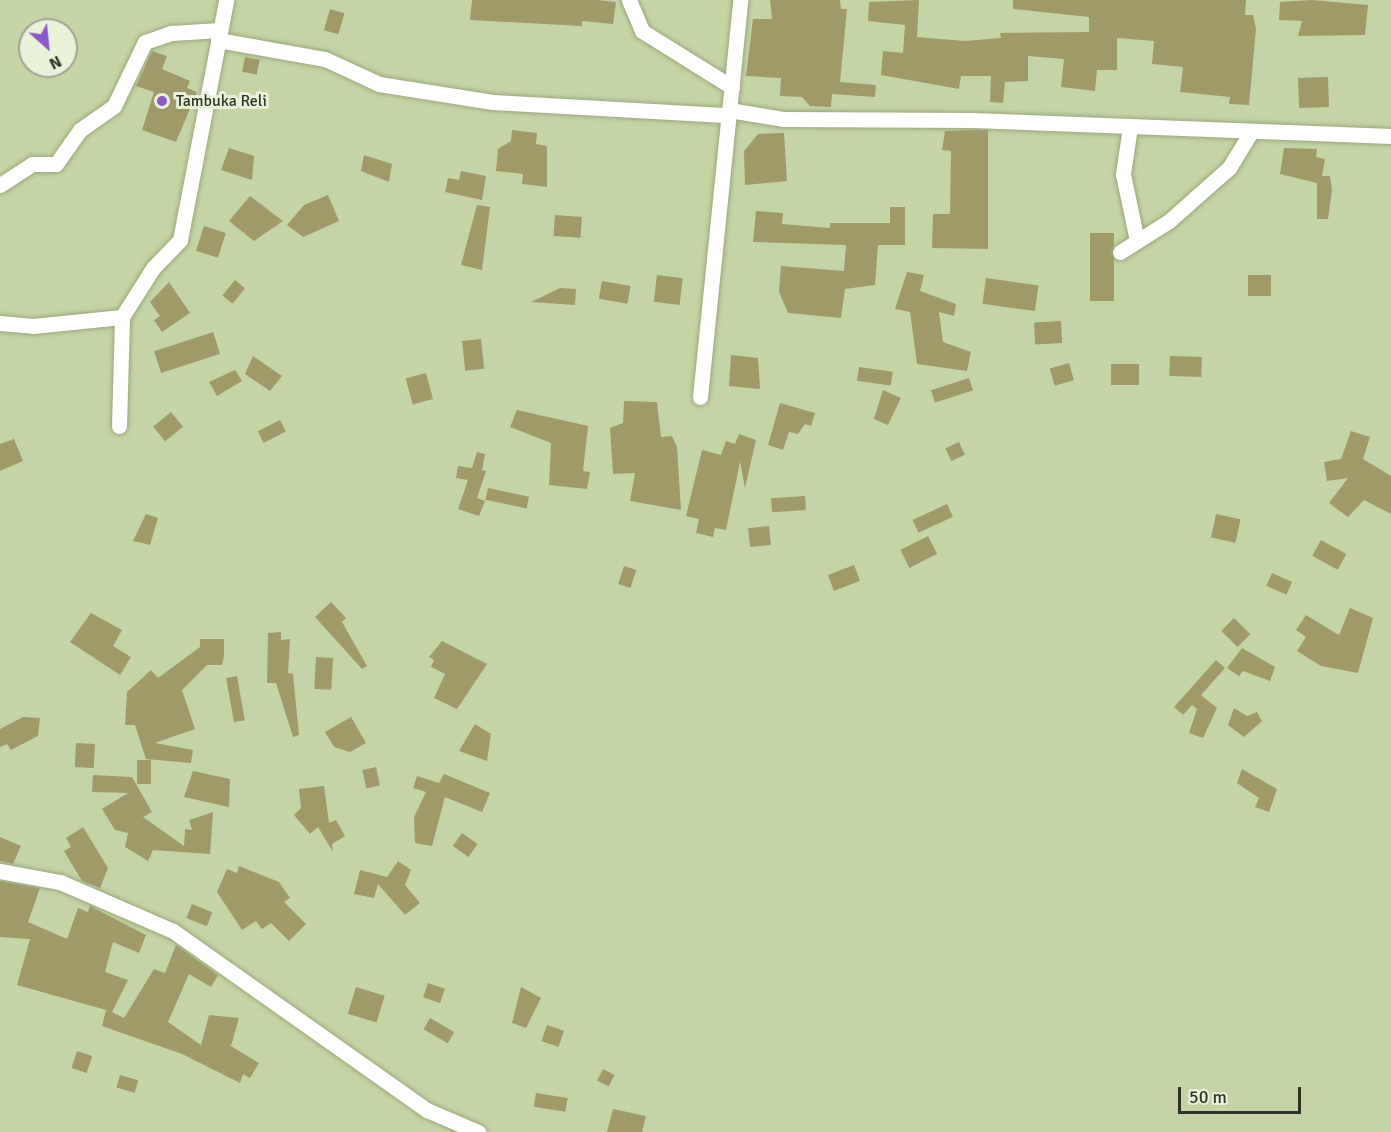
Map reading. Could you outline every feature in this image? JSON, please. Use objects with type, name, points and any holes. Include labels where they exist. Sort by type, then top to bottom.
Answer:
[{"type":"street","points":[[119,426],[122,317],[153,268],[180,240],[226,0]]},
{"type":"street","points":[[629,0],[642,32],[732,87]]},
{"type":"street","points":[[700,397],[740,0]]},
{"type":"street","points":[[0,185],[32,164],[56,164],[80,130],[114,106],[145,42],[171,33],[219,35],[325,59],[379,84],[493,102],[729,113],[784,119],[1391,136]]},
{"type":"street","points":[[1130,127],[1123,174],[1137,241]]},
{"type":"street","points":[[1120,252],[1229,168],[1251,132]]},
{"type":"street","points":[[0,323],[33,326],[122,317]]},
{"type":"street","points":[[0,871],[60,882],[173,931],[427,1110],[478,1132]]},
{"type":"building","points":[[472,0],[616,2],[613,24],[582,21],[582,26],[470,20]]},
{"type":"building","points":[[770,0],[840,0],[841,9],[847,9],[840,82],[876,85],[875,97],[832,94],[831,107],[810,106],[802,97],[780,96],[781,78],[746,76],[753,19],[772,19]]},
{"type":"building","points":[[919,0],[917,37],[965,41],[1001,38],[1000,33],[1089,32],[1089,17],[1013,9],[1013,0],[1246,0],[1245,15],[1253,15],[1256,29],[1249,105],[1229,104],[1230,97],[1180,92],[1183,67],[1152,64],[1154,41],[1117,38],[1117,70],[1097,70],[1095,91],[1061,87],[1064,59],[1028,56],[1028,81],[1005,82],[1003,103],[990,102],[991,76],[961,76],[959,89],[881,75],[883,51],[903,53],[905,25],[868,21],[869,2]]},
{"type":"building","points":[[1312,0],[1368,5],[1365,35],[1298,36],[1302,21],[1279,20],[1280,2]]},
{"type":"building","points":[[330,9],[344,13],[338,34],[324,30]]},
{"type":"building","points":[[152,51],[167,56],[162,69],[190,81],[187,88],[197,92],[176,142],[142,130],[154,92],[136,86]]},
{"type":"building","points":[[245,57],[260,60],[257,75],[242,72]]},
{"type":"building","points":[[1328,77],[1329,107],[1299,108],[1298,78]]},
{"type":"building","points":[[512,130],[537,133],[536,144],[547,146],[547,187],[522,184],[523,174],[496,171],[498,149],[511,141]]},
{"type":"building","points":[[988,130],[988,249],[932,248],[933,214],[950,214],[951,151],[942,150],[945,131]]},
{"type":"building","points":[[784,133],[787,181],[745,185],[744,151],[758,134]]},
{"type":"building","points":[[229,148],[254,156],[252,180],[221,170]]},
{"type":"building","points":[[1284,148],[1317,149],[1316,157],[1325,159],[1322,176],[1330,176],[1332,190],[1328,219],[1317,219],[1317,183],[1280,174]]},
{"type":"building","points":[[364,155],[392,164],[389,182],[361,171]]},
{"type":"building","points":[[461,171],[486,176],[482,200],[445,192],[448,178],[459,180]]},
{"type":"building","points":[[328,195],[339,221],[303,237],[287,225],[304,205]]},
{"type":"building","points":[[250,196],[283,221],[254,241],[229,221]]},
{"type":"building","points":[[477,205],[490,207],[482,270],[461,265]]},
{"type":"building","points":[[890,207],[905,207],[905,245],[878,245],[875,285],[845,289],[841,318],[788,313],[779,292],[781,266],[844,271],[846,245],[753,242],[756,211],[783,213],[782,224],[830,228],[830,223],[890,223]]},
{"type":"building","points":[[555,215],[582,217],[580,238],[554,236]]},
{"type":"building","points":[[204,226],[226,233],[218,258],[196,251]]},
{"type":"building","points":[[1090,233],[1114,233],[1114,301],[1090,301]]},
{"type":"building","points":[[907,272],[924,275],[920,291],[956,304],[954,316],[939,312],[943,342],[971,352],[967,371],[917,364],[910,312],[895,309]]},
{"type":"building","points":[[657,275],[683,278],[680,305],[654,302]]},
{"type":"building","points":[[1248,275],[1271,275],[1271,296],[1248,296]]},
{"type":"building","points":[[986,278],[1038,285],[1035,311],[982,304]]},
{"type":"building","points":[[235,280],[245,288],[233,304],[222,296]]},
{"type":"building","points":[[602,281],[631,286],[627,304],[599,299]]},
{"type":"building","points":[[169,282],[190,313],[162,332],[154,320],[160,316],[150,302]]},
{"type":"building","points":[[560,288],[576,289],[575,305],[531,302]]},
{"type":"building","points":[[1061,321],[1062,343],[1035,344],[1034,322]]},
{"type":"building","points":[[213,332],[220,354],[161,373],[154,351]]},
{"type":"building","points":[[481,339],[484,369],[465,371],[462,341]]},
{"type":"building","points":[[731,355],[758,358],[760,389],[729,386]]},
{"type":"building","points":[[253,356],[282,376],[270,391],[245,374]]},
{"type":"building","points":[[1170,356],[1202,357],[1201,377],[1169,376]]},
{"type":"building","points":[[1069,363],[1074,380],[1055,386],[1050,369]]},
{"type":"building","points":[[1111,364],[1139,364],[1139,385],[1111,385]]},
{"type":"building","points":[[859,367],[893,372],[891,386],[857,381]]},
{"type":"building","points":[[235,370],[242,381],[217,396],[209,382]]},
{"type":"building","points":[[426,373],[433,399],[413,405],[406,378]]},
{"type":"building","points":[[969,378],[973,390],[935,403],[931,390]]},
{"type":"building","points":[[883,390],[901,398],[888,425],[874,419]]},
{"type":"building","points":[[624,401],[657,402],[661,437],[672,436],[677,447],[681,510],[630,501],[635,473],[613,474],[610,428],[623,423]]},
{"type":"building","points":[[780,403],[815,413],[811,426],[805,424],[798,434],[789,432],[783,450],[768,445]]},
{"type":"building","points":[[517,410],[588,426],[583,471],[590,472],[587,489],[549,485],[551,443],[510,427]]},
{"type":"building","points":[[171,412],[183,427],[165,441],[153,426]]},
{"type":"building","points":[[280,420],[286,432],[264,443],[258,431]]},
{"type":"building","points":[[1351,431],[1370,437],[1363,459],[1391,476],[1391,514],[1364,500],[1348,517],[1329,503],[1348,478],[1327,481],[1324,462],[1341,459]]},
{"type":"building","points":[[739,434],[756,440],[745,488],[740,462],[726,530],[715,528],[713,537],[696,533],[699,519],[686,516],[702,450],[721,455],[726,441],[735,444]]},
{"type":"building","points":[[14,439],[23,461],[0,471],[0,444]]},
{"type":"building","points":[[959,442],[965,455],[951,461],[945,448]]},
{"type":"building","points":[[477,452],[485,454],[482,470],[486,471],[477,498],[485,501],[479,516],[458,509],[468,480],[456,478],[458,466],[472,468]]},
{"type":"building","points":[[488,488],[529,497],[527,508],[486,500]]},
{"type":"building","points":[[805,496],[806,510],[772,512],[771,498]]},
{"type":"building","points":[[947,504],[953,517],[918,533],[913,520]]},
{"type":"building","points":[[146,514],[158,518],[150,545],[133,541]]},
{"type":"building","points":[[1216,514],[1240,519],[1235,543],[1211,537]]},
{"type":"building","points":[[769,526],[771,545],[750,547],[748,528]]},
{"type":"building","points":[[928,536],[937,554],[909,568],[900,550]]},
{"type":"building","points":[[1321,540],[1346,554],[1338,570],[1312,556]]},
{"type":"building","points":[[854,565],[860,581],[834,591],[828,575]]},
{"type":"building","points":[[624,566],[636,570],[630,588],[618,584]]},
{"type":"building","points":[[1272,573],[1292,582],[1286,595],[1266,586]]},
{"type":"building","points":[[331,602],[346,618],[342,622],[367,666],[362,669],[315,617]]},
{"type":"building","points":[[1350,608],[1373,618],[1358,673],[1321,666],[1297,651],[1306,637],[1296,630],[1306,615],[1339,635]]},
{"type":"building","points":[[91,613],[122,630],[113,646],[131,657],[120,675],[70,642]]},
{"type":"building","points":[[1234,618],[1250,634],[1238,647],[1221,631]]},
{"type":"building","points":[[281,632],[281,640],[290,639],[288,673],[293,674],[299,735],[293,737],[276,683],[267,683],[268,633]]},
{"type":"building","points":[[200,639],[224,639],[224,656],[222,665],[207,665],[182,690],[195,729],[155,743],[193,750],[191,763],[146,759],[135,725],[125,725],[127,692],[151,670],[158,678],[200,647]]},
{"type":"building","points":[[442,641],[487,664],[457,709],[434,698],[445,674],[431,667],[434,660],[429,657]]},
{"type":"building","points":[[1242,648],[1275,667],[1270,681],[1243,671],[1239,676],[1227,668]]},
{"type":"building","points":[[316,657],[333,658],[331,690],[314,689]]},
{"type":"building","points":[[1216,660],[1225,668],[1201,695],[1217,708],[1203,738],[1189,733],[1197,709],[1192,705],[1183,715],[1174,707]]},
{"type":"building","points":[[237,676],[245,720],[234,722],[226,678]]},
{"type":"building","points":[[1234,708],[1247,716],[1257,712],[1262,721],[1244,737],[1228,725]]},
{"type":"building","points":[[23,717],[40,718],[38,736],[11,750],[7,744],[0,747],[0,729]]},
{"type":"building","points":[[351,717],[366,743],[350,752],[334,747],[325,732]]},
{"type":"building","points":[[475,724],[491,734],[487,761],[459,751]]},
{"type":"building","points":[[76,743],[95,744],[94,768],[75,767]]},
{"type":"building","points":[[137,760],[151,760],[151,784],[137,784]]},
{"type":"building","points":[[376,767],[380,786],[366,788],[362,770]]},
{"type":"building","points":[[1242,769],[1277,789],[1269,812],[1255,807],[1259,798],[1237,783]]},
{"type":"building","points":[[193,771],[230,779],[229,807],[184,797]]},
{"type":"building","points":[[444,774],[490,793],[482,812],[445,797],[432,846],[415,843],[414,817],[426,792],[413,788],[417,776],[439,783]]},
{"type":"building","points":[[93,775],[132,777],[152,812],[143,817],[184,846],[185,829],[192,830],[189,820],[213,812],[210,854],[153,850],[148,861],[125,847],[128,833],[115,830],[102,809],[128,793],[92,792]]},
{"type":"building","points":[[324,786],[329,823],[336,820],[345,836],[332,844],[333,852],[318,827],[310,834],[294,815],[301,808],[299,789]]},
{"type":"building","points":[[83,827],[108,868],[100,888],[82,881],[64,851],[71,847],[66,838]]},
{"type":"building","points":[[462,833],[478,844],[468,857],[453,846]]},
{"type":"building","points":[[0,837],[21,846],[13,864],[0,861]]},
{"type":"building","points":[[398,861],[411,870],[405,885],[420,903],[405,915],[378,884],[374,898],[354,894],[360,870],[387,877]]},
{"type":"building","points":[[239,866],[279,882],[290,898],[284,902],[306,924],[289,941],[271,923],[262,929],[256,921],[242,930],[217,892],[227,869],[237,873]]},
{"type":"building","points":[[0,881],[40,888],[28,922],[67,939],[78,908],[88,912],[90,906],[146,935],[139,953],[113,942],[105,972],[128,980],[112,1012],[124,1018],[154,969],[165,973],[176,945],[218,975],[211,987],[189,974],[168,1022],[201,1045],[209,1015],[239,1018],[231,1046],[259,1063],[250,1078],[243,1074],[240,1083],[182,1054],[102,1026],[106,1010],[17,985],[30,939],[0,937]]},
{"type":"building","points":[[192,904],[212,912],[207,926],[186,918]]},
{"type":"building","points":[[428,983],[445,989],[440,1003],[423,997]]},
{"type":"building","points":[[356,987],[385,996],[377,1023],[348,1014]]},
{"type":"building","points":[[521,987],[541,998],[526,1028],[512,1023]]},
{"type":"building","points":[[430,1018],[454,1032],[448,1043],[424,1029]]},
{"type":"building","points":[[547,1025],[564,1031],[558,1047],[541,1041]]},
{"type":"building","points":[[77,1051],[92,1056],[87,1073],[71,1068]]},
{"type":"building","points":[[603,1069],[615,1075],[609,1086],[597,1081]]},
{"type":"building","points":[[120,1075],[138,1080],[135,1093],[116,1087]]},
{"type":"building","points":[[536,1093],[568,1098],[565,1112],[534,1107]]},
{"type":"building","points":[[613,1109],[646,1116],[642,1132],[607,1132]]},
{"type":"place","name":"Tambuka Reli","points":[[162,101]]}]
